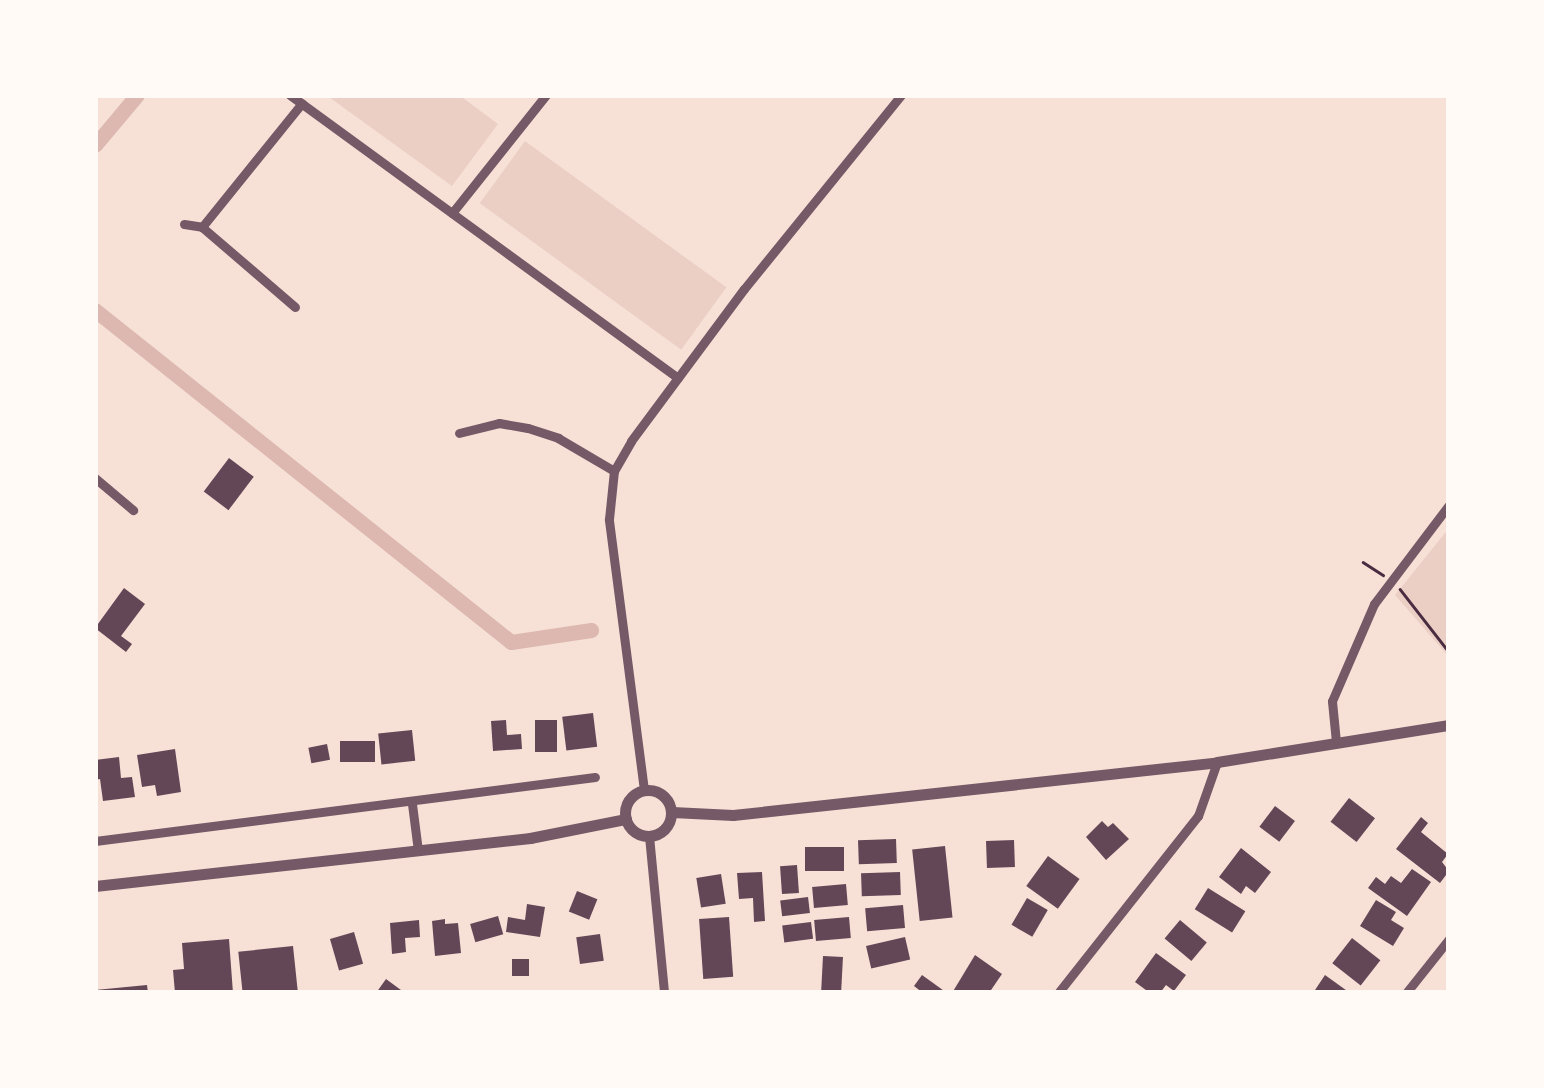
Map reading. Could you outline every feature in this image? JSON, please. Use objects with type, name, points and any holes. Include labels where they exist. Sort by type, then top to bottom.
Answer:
[{"type":"street","points":[[290,95],[678,378]]},
{"type":"street","points":[[452,213],[546,95]]},
{"type":"street","points":[[644,790],[609,519],[614,472],[630,440],[901,95]]},
{"type":"street","points":[[202,228],[302,103]]},
{"type":"street","points":[[184,224],[202,228],[294,307]]},
{"type":"street","points":[[458,433],[499,424],[528,428],[558,438],[614,472]]},
{"type":"street","points":[[95,478],[132,510]]},
{"type":"street","points":[[1336,742],[1332,701],[1374,604],[1449,505]]},
{"type":"street","points":[[672,812],[733,815],[1217,762],[1449,724]]},
{"type":"street","points":[[1058,993],[1198,816],[1217,762]]},
{"type":"street","points":[[95,841],[412,804],[595,777]]},
{"type":"street","points":[[644,790],[663,795],[672,812],[665,829],[649,836],[634,832],[626,819],[628,800],[644,790]]},
{"type":"street","points":[[412,804],[418,850]]},
{"type":"street","points":[[95,886],[558,834],[626,819]]},
{"type":"street","points":[[649,836],[664,993]]},
{"type":"street","points":[[1406,993],[1449,939]]},
{"type":"path","points":[[1363,562],[1390,578],[1449,652]]},
{"type":"shaded area","points":[[326,95],[459,95],[498,124],[452,186]]},
{"type":"shaded area","points":[[525,141],[726,287],[681,350],[480,203]]},
{"type":"shaded area","points":[[1449,528],[1449,657],[1395,595]]},
{"type":"building","points":[[229,458],[254,477],[228,510],[204,492]]},
{"type":"building","points":[[124,588],[145,604],[121,636],[132,644],[126,652],[95,628]]},
{"type":"building","points":[[593,713],[597,747],[566,751],[562,717]]},
{"type":"building","points":[[506,720],[507,735],[521,734],[522,749],[493,751],[491,721]]},
{"type":"building","points":[[535,720],[557,720],[557,752],[535,752]]},
{"type":"building","points":[[412,730],[415,761],[381,764],[378,734]]},
{"type":"building","points":[[340,741],[375,741],[375,762],[340,762]]},
{"type":"building","points":[[327,744],[330,760],[311,763],[308,748]]},
{"type":"building","points":[[175,749],[181,792],[157,796],[155,785],[142,787],[137,755]]},
{"type":"building","points":[[119,757],[121,778],[132,777],[135,797],[103,801],[100,779],[95,780],[95,760]]},
{"type":"building","points":[[1349,798],[1375,818],[1357,842],[1331,822]]},
{"type":"building","points":[[1275,806],[1295,821],[1279,842],[1259,827]]},
{"type":"building","points":[[1421,817],[1428,823],[1421,832],[1448,854],[1442,862],[1449,871],[1440,883],[1396,849]]},
{"type":"building","points":[[1102,821],[1108,827],[1113,823],[1129,839],[1106,860],[1086,837]]},
{"type":"building","points":[[896,839],[897,863],[859,864],[858,840]]},
{"type":"building","points":[[1014,840],[1015,867],[987,868],[986,841]]},
{"type":"building","points":[[945,846],[953,918],[920,921],[912,849]]},
{"type":"building","points":[[805,847],[844,847],[844,871],[805,871]]},
{"type":"building","points":[[1241,848],[1271,872],[1255,893],[1246,886],[1241,894],[1219,877]]},
{"type":"building","points":[[1048,856],[1080,879],[1058,909],[1026,886]]},
{"type":"building","points":[[797,865],[799,893],[782,894],[780,866]]},
{"type":"building","points":[[1412,869],[1431,882],[1407,916],[1368,888],[1376,877],[1385,884],[1391,876],[1401,883]]},
{"type":"building","points":[[762,872],[765,921],[754,922],[753,898],[739,899],[737,873]]},
{"type":"building","points":[[900,872],[901,895],[862,896],[861,873]]},
{"type":"building","points":[[721,874],[726,904],[701,908],[696,878]]},
{"type":"building","points":[[846,884],[848,905],[814,908],[812,887]]},
{"type":"building","points":[[1208,888],[1245,911],[1232,933],[1195,909]]},
{"type":"building","points":[[577,891],[597,899],[589,920],[569,911]]},
{"type":"building","points":[[808,897],[810,913],[782,916],[780,900]]},
{"type":"building","points":[[1027,898],[1048,910],[1032,937],[1012,925]]},
{"type":"building","points":[[1376,900],[1396,912],[1391,920],[1404,928],[1393,946],[1360,926]]},
{"type":"building","points":[[527,904],[545,907],[540,937],[506,932],[508,917],[525,920]]},
{"type":"building","points":[[903,905],[905,928],[867,931],[865,908]]},
{"type":"building","points":[[498,916],[503,934],[475,942],[470,924]]},
{"type":"building","points":[[729,917],[733,977],[703,979],[699,919]]},
{"type":"building","points":[[849,917],[851,938],[816,941],[814,920]]},
{"type":"building","points":[[445,919],[445,924],[458,923],[461,953],[435,956],[432,921]]},
{"type":"building","points":[[419,920],[420,937],[405,938],[406,952],[392,954],[390,923]]},
{"type":"building","points":[[1180,920],[1207,942],[1191,961],[1165,938]]},
{"type":"building","points":[[811,922],[813,939],[784,942],[782,926]]},
{"type":"building","points":[[354,932],[363,964],[339,971],[330,939]]},
{"type":"building","points":[[600,934],[604,961],[580,964],[576,937]]},
{"type":"building","points":[[905,937],[910,959],[871,968],[866,946]]},
{"type":"building","points":[[1352,938],[1380,960],[1361,985],[1332,963]]},
{"type":"building","points":[[229,939],[233,993],[175,993],[173,970],[184,969],[182,943]]},
{"type":"building","points":[[293,946],[298,993],[243,993],[238,952]]},
{"type":"building","points":[[1156,953],[1186,975],[1174,991],[1166,985],[1160,993],[1150,993],[1135,982]]},
{"type":"building","points":[[975,955],[1002,974],[989,993],[952,993]]},
{"type":"building","points":[[823,956],[843,957],[841,993],[821,993]]},
{"type":"building","points":[[512,959],[529,959],[529,976],[512,976]]},
{"type":"building","points":[[922,975],[947,993],[923,993],[914,986]]},
{"type":"building","points":[[1325,975],[1350,993],[1313,993]]},
{"type":"building","points":[[386,979],[405,993],[376,993]]},
{"type":"building","points":[[147,985],[148,993],[95,993],[95,990]]},
{"type":"waterway","points":[[95,145],[137,95]]},
{"type":"waterway","points":[[95,310],[511,642],[591,630]]}]
